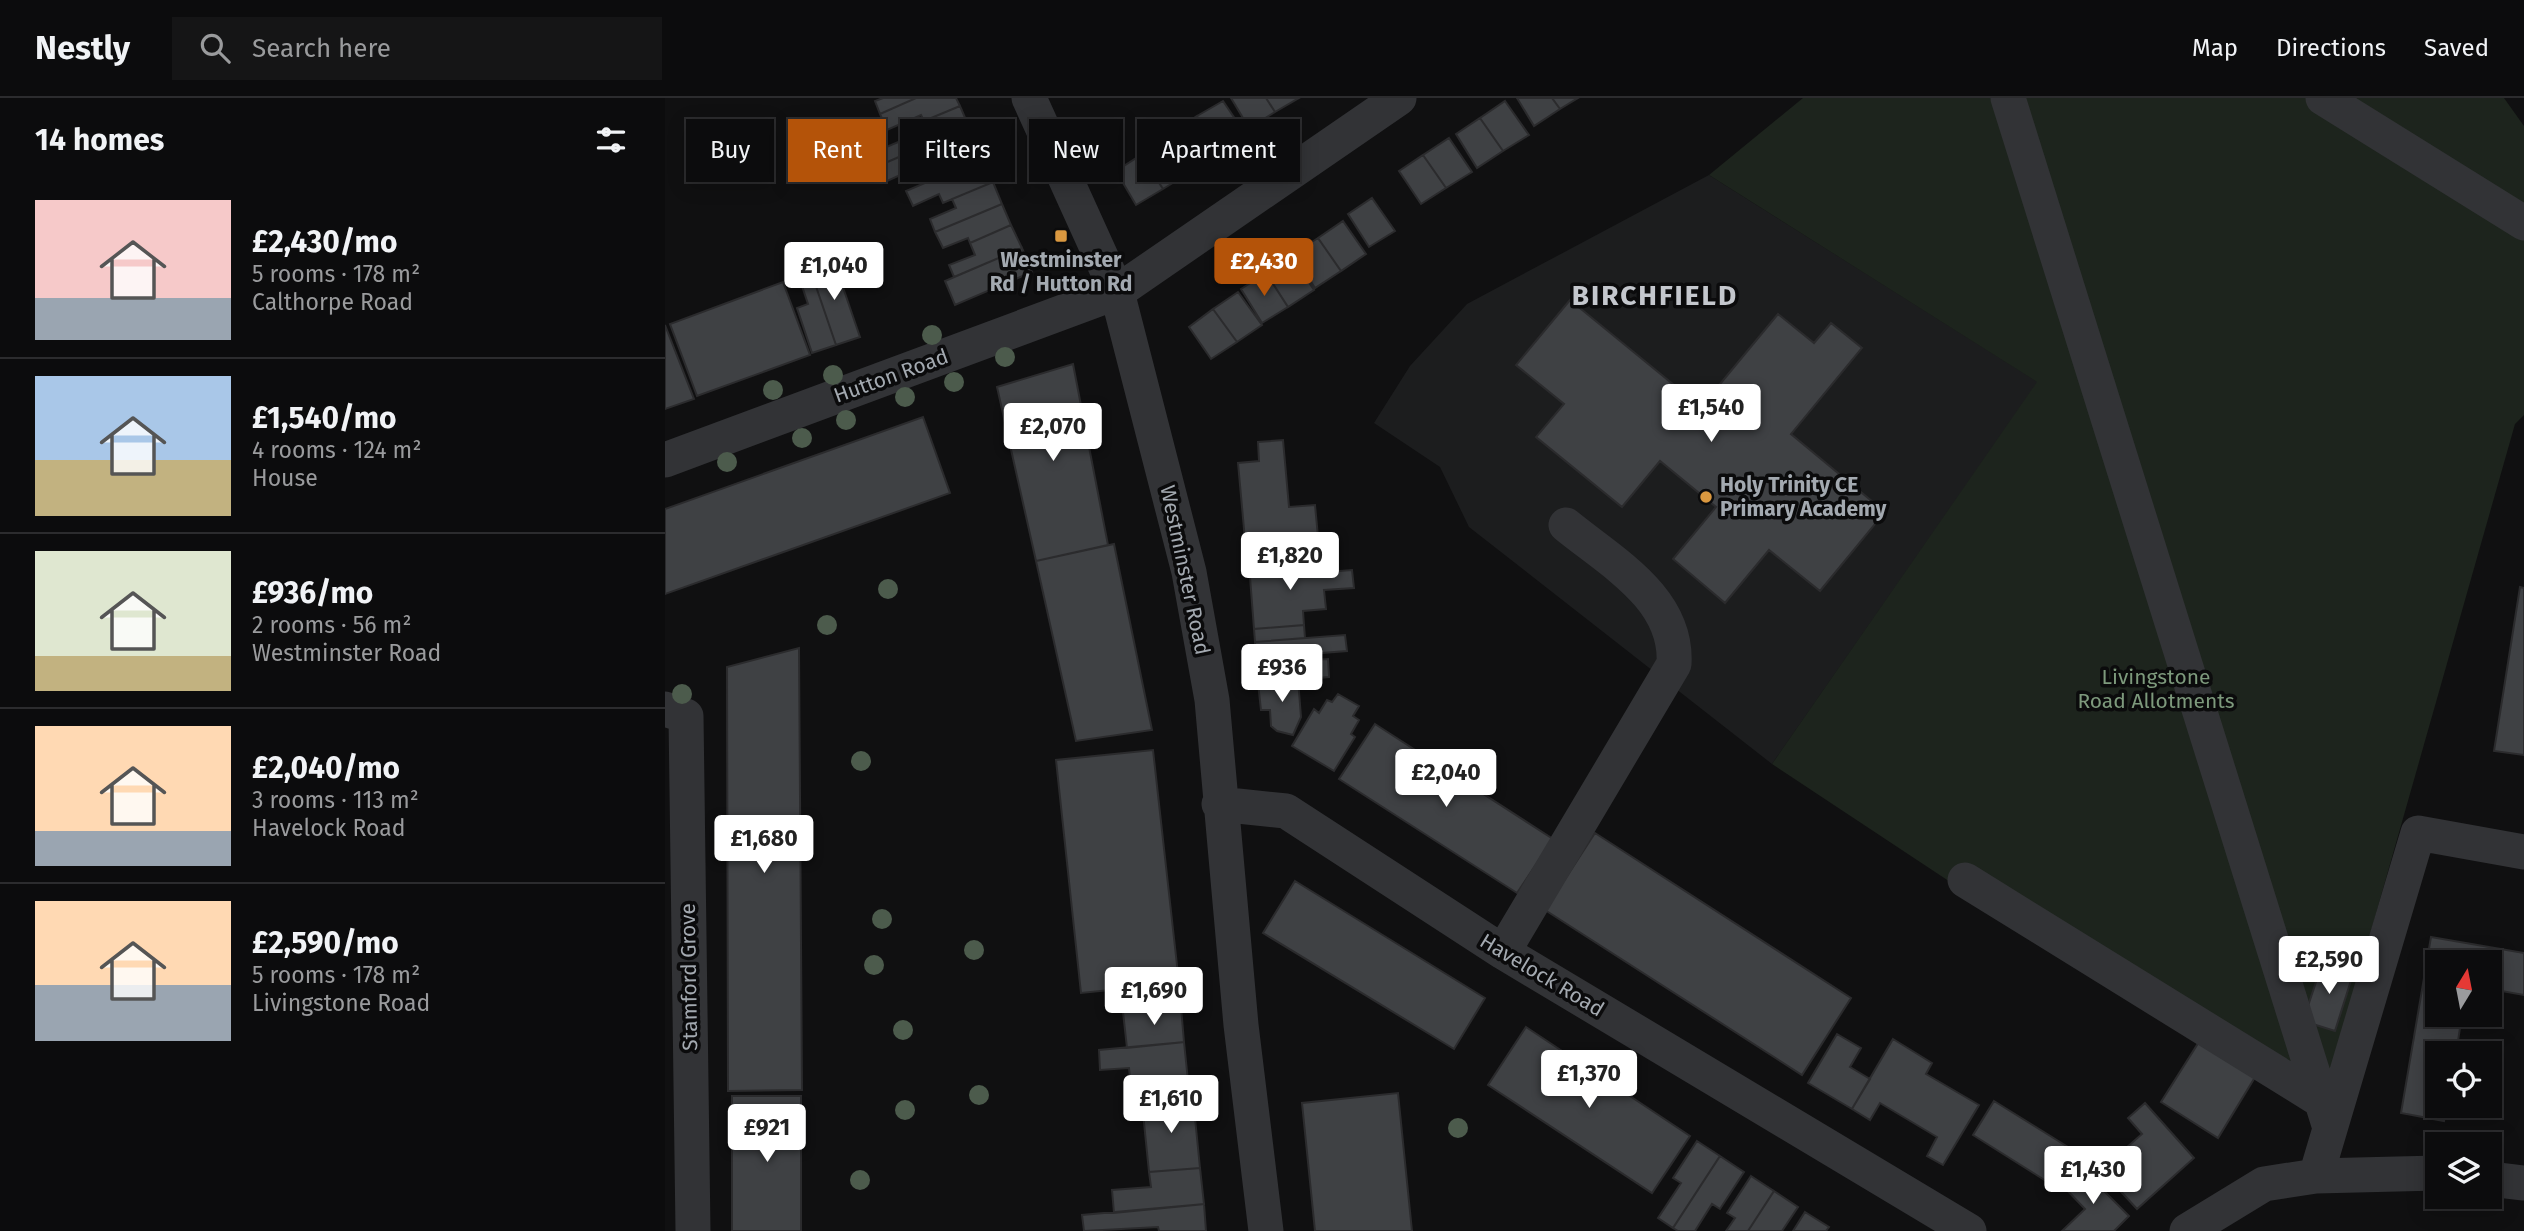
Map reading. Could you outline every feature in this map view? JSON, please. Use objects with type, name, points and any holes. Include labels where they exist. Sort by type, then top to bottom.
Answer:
[{"type":"street","name":"Westminster Road","points":[[1029,98],[1117,292],[1189,572],[1212,700],[1219,804],[1241,1025],[1266,1231]]},
{"type":"street","name":"Hutton Road","points":[[665,460],[1117,292],[1399,98]]},
{"type":"street","points":[[2008,98],[2326,1114]]},
{"type":"street","points":[[2323,98],[2524,223]]},
{"type":"street","points":[[1503,952],[1674,664],[1668,626],[1655,598],[1566,525]]},
{"type":"street","name":"Stamford Grove","points":[[665,709],[686,716],[678,1093],[693,1231]]},
{"type":"street","name":"Havelock Road","points":[[1219,804],[1286,811],[1503,952],[1969,1231]]},
{"type":"street","points":[[2316,1176],[2326,1114],[2418,833],[2524,852]]},
{"type":"street","points":[[1965,880],[2326,1114]]},
{"type":"street","points":[[2187,1231],[2264,1184],[2316,1176],[2425,1173]]},
{"type":"street","points":[[2502,1180],[2524,1183]]},
{"type":"shaded area","name":"Holy Trinity CE Primary Academy","points":[[1709,175],[2038,382],[1772,764],[1469,527],[1440,467],[1374,423],[1410,366],[1467,304]]},
{"type":"green space","name":"Livingstone Road Allotments","points":[[1803,98],[2504,98],[2524,126],[2524,415],[2515,424],[2331,1072],[2302,1075],[1988,907],[1772,764],[2037,382],[1709,175]]},
{"type":"building","points":[[883,98],[916,98],[880,114],[875,101]]},
{"type":"building","points":[[916,98],[956,98],[960,106],[929,119],[923,119],[921,115],[912,119],[900,119],[900,124],[887,130],[886,119],[882,119],[880,114]]},
{"type":"building","points":[[1231,98],[1266,98],[1275,112],[1264,119],[1244,119]]},
{"type":"building","points":[[1266,98],[1299,98],[1275,112]]},
{"type":"building","points":[[1517,98],[1552,98],[1560,109],[1534,126]]},
{"type":"building","points":[[1552,98],[1578,98],[1560,109]]},
{"type":"building","points":[[1223,101],[1235,119],[1199,119],[1197,116]]},
{"type":"building","points":[[1505,101],[1529,135],[1503,151],[1480,118]]},
{"type":"building","points":[[960,106],[966,119],[929,119]]},
{"type":"building","points":[[1480,118],[1503,151],[1477,168],[1456,134]]},
{"type":"building","points":[[1449,138],[1472,172],[1446,188],[1423,155]]},
{"type":"building","points":[[900,141],[900,157],[886,163],[886,147]]},
{"type":"building","points":[[1423,155],[1446,188],[1421,204],[1399,171]]},
{"type":"building","points":[[900,157],[900,175],[886,182],[886,163]]},
{"type":"building","points":[[1137,158],[1137,182],[1158,182],[1163,189],[1136,205],[1122,182],[1123,167]]},
{"type":"building","points":[[927,182],[993,182],[943,203],[939,194],[913,206],[906,191]]},
{"type":"building","points":[[993,182],[1002,204],[935,232],[930,219],[956,208],[952,199]]},
{"type":"building","points":[[1158,182],[1174,182],[1163,189]]},
{"type":"building","points":[[1372,198],[1395,231],[1369,247],[1348,214]]},
{"type":"building","points":[[1002,204],[1011,225],[970,243],[968,238],[943,248],[935,232]]},
{"type":"building","points":[[1343,221],[1366,254],[1341,271],[1318,238]]},
{"type":"building","points":[[1011,225],[1022,248],[954,277],[949,265],[975,255],[970,243]]},
{"type":"building","points":[[1318,238],[1341,271],[1315,288],[1293,254]]},
{"type":"building","points":[[1022,248],[1032,272],[955,305],[945,281]]},
{"type":"building","points":[[1291,256],[1314,290],[1288,307],[1266,273]]},
{"type":"building","points":[[821,259],[824,268],[835,264],[860,337],[836,345],[808,263]]},
{"type":"building","points":[[810,269],[836,345],[812,353],[797,308],[808,304],[798,274]]},
{"type":"building","points":[[1266,273],[1288,307],[1262,323],[1241,289]]},
{"type":"building","points":[[783,282],[810,355],[697,396],[670,324]]},
{"type":"building","points":[[1238,292],[1262,325],[1237,342],[1213,309]]},
{"type":"building","points":[[1570,300],[1701,407],[1778,314],[1814,343],[1831,323],[1862,348],[1791,434],[1885,512],[1820,591],[1769,550],[1725,603],[1673,559],[1716,507],[1660,461],[1622,507],[1536,437],[1564,404],[1516,365]]},
{"type":"building","points":[[1213,309],[1237,342],[1211,359],[1189,327]]},
{"type":"building","points":[[665,325],[694,399],[665,409]]},
{"type":"building","points":[[1073,364],[1108,545],[1036,561],[997,387]]},
{"type":"building","points":[[923,417],[950,493],[665,594],[665,509]]},
{"type":"building","points":[[1283,440],[1289,507],[1315,505],[1320,558],[1300,559],[1298,536],[1245,540],[1238,463],[1259,461],[1258,442]]},
{"type":"building","points":[[1114,544],[1152,730],[1076,741],[1036,561]]},
{"type":"building","points":[[1300,559],[1301,574],[1352,570],[1354,588],[1324,590],[1326,609],[1303,611],[1304,625],[1254,629],[1249,564]]},
{"type":"building","points":[[2520,587],[2524,588],[2524,755],[2494,751]]},
{"type":"building","points":[[1304,625],[1305,638],[1255,642],[1254,629]]},
{"type":"building","points":[[1345,635],[1347,651],[1256,658],[1255,642]]},
{"type":"building","points":[[799,648],[802,1090],[728,1091],[727,667]]},
{"type":"building","points":[[1300,655],[1300,661],[1328,659],[1329,677],[1258,683],[1256,658]]},
{"type":"building","points":[[1298,679],[1301,717],[1293,735],[1277,731],[1271,726],[1270,710],[1261,710],[1258,683]]},
{"type":"building","points":[[1338,694],[1359,706],[1353,716],[1359,720],[1351,734],[1355,737],[1334,771],[1292,746],[1314,709],[1319,713],[1327,700],[1332,702]]},
{"type":"building","points":[[1375,724],[1553,839],[1517,893],[1339,779]]},
{"type":"building","points":[[1153,750],[1179,983],[1081,993],[1056,760]]},
{"type":"building","points":[[1595,833],[1851,998],[1802,1075],[1545,910]]},
{"type":"building","points":[[1295,881],[1485,998],[1454,1049],[1263,933]]},
{"type":"building","points":[[2431,937],[2524,953],[2524,995],[2503,991],[2503,950],[2429,950]]},
{"type":"building","points":[[2323,961],[2354,971],[2335,1031],[2303,1021]]},
{"type":"building","points":[[2425,972],[2425,1027],[2460,1027],[2458,1041],[2425,1041],[2425,1117],[2401,1113]]},
{"type":"building","points":[[1181,1007],[1184,1042],[1127,1048],[1123,1012]]},
{"type":"building","points":[[1526,1027],[1690,1136],[1652,1193],[1488,1085]]},
{"type":"building","points":[[1837,1034],[1861,1048],[1850,1067],[1870,1079],[1852,1109],[1808,1083]]},
{"type":"building","points":[[2204,1034],[2260,1069],[2218,1138],[2161,1102]]},
{"type":"building","points":[[1893,1039],[1932,1063],[1926,1074],[1979,1105],[1943,1165],[1927,1156],[1937,1137],[1880,1103],[1870,1120],[1852,1109]]},
{"type":"building","points":[[1184,1042],[1188,1081],[1131,1087],[1129,1068],[1100,1070],[1099,1050]]},
{"type":"building","points":[[1398,1093],[1412,1231],[1315,1231],[1302,1103]]},
{"type":"building","points":[[732,1096],[801,1096],[801,1231],[732,1231]]},
{"type":"building","points":[[1193,1098],[1200,1168],[1149,1172],[1142,1103]]},
{"type":"building","points":[[1994,1101],[2068,1147],[2046,1181],[1973,1135]]},
{"type":"building","points":[[2145,1103],[2194,1158],[2137,1209],[2101,1170],[2142,1134],[2128,1118]]},
{"type":"building","points":[[1697,1141],[1720,1156],[1673,1228],[1658,1218],[1681,1183],[1673,1178]]},
{"type":"building","points":[[1720,1156],[1744,1172],[1720,1209],[1712,1204],[1695,1231],[1678,1231],[1673,1228]]},
{"type":"building","points":[[2080,1167],[2129,1216],[2114,1231],[2062,1231],[2085,1209],[2062,1185]]},
{"type":"building","points":[[1200,1168],[1204,1204],[1114,1213],[1112,1190],[1151,1187],[1149,1172]]},
{"type":"building","points":[[1751,1176],[1774,1191],[1748,1231],[1726,1231],[1735,1218],[1727,1213]]},
{"type":"building","points":[[1774,1191],[1798,1207],[1782,1231],[1748,1231]]},
{"type":"building","points":[[1204,1204],[1206,1231],[1159,1231],[1158,1227],[1084,1231],[1082,1215]]},
{"type":"building","points":[[1805,1212],[1829,1227],[1826,1231],[1793,1231]]},
{"type":"place","name":"Westminster Rd / Hutton Rd","points":[[1061,236]]},
{"type":"place","name":"Holy Trinity CE Primary Academy","points":[[1706,497]]},
{"type":"district","name":"BIRCHFIELD","points":[[1655,295]]}]
